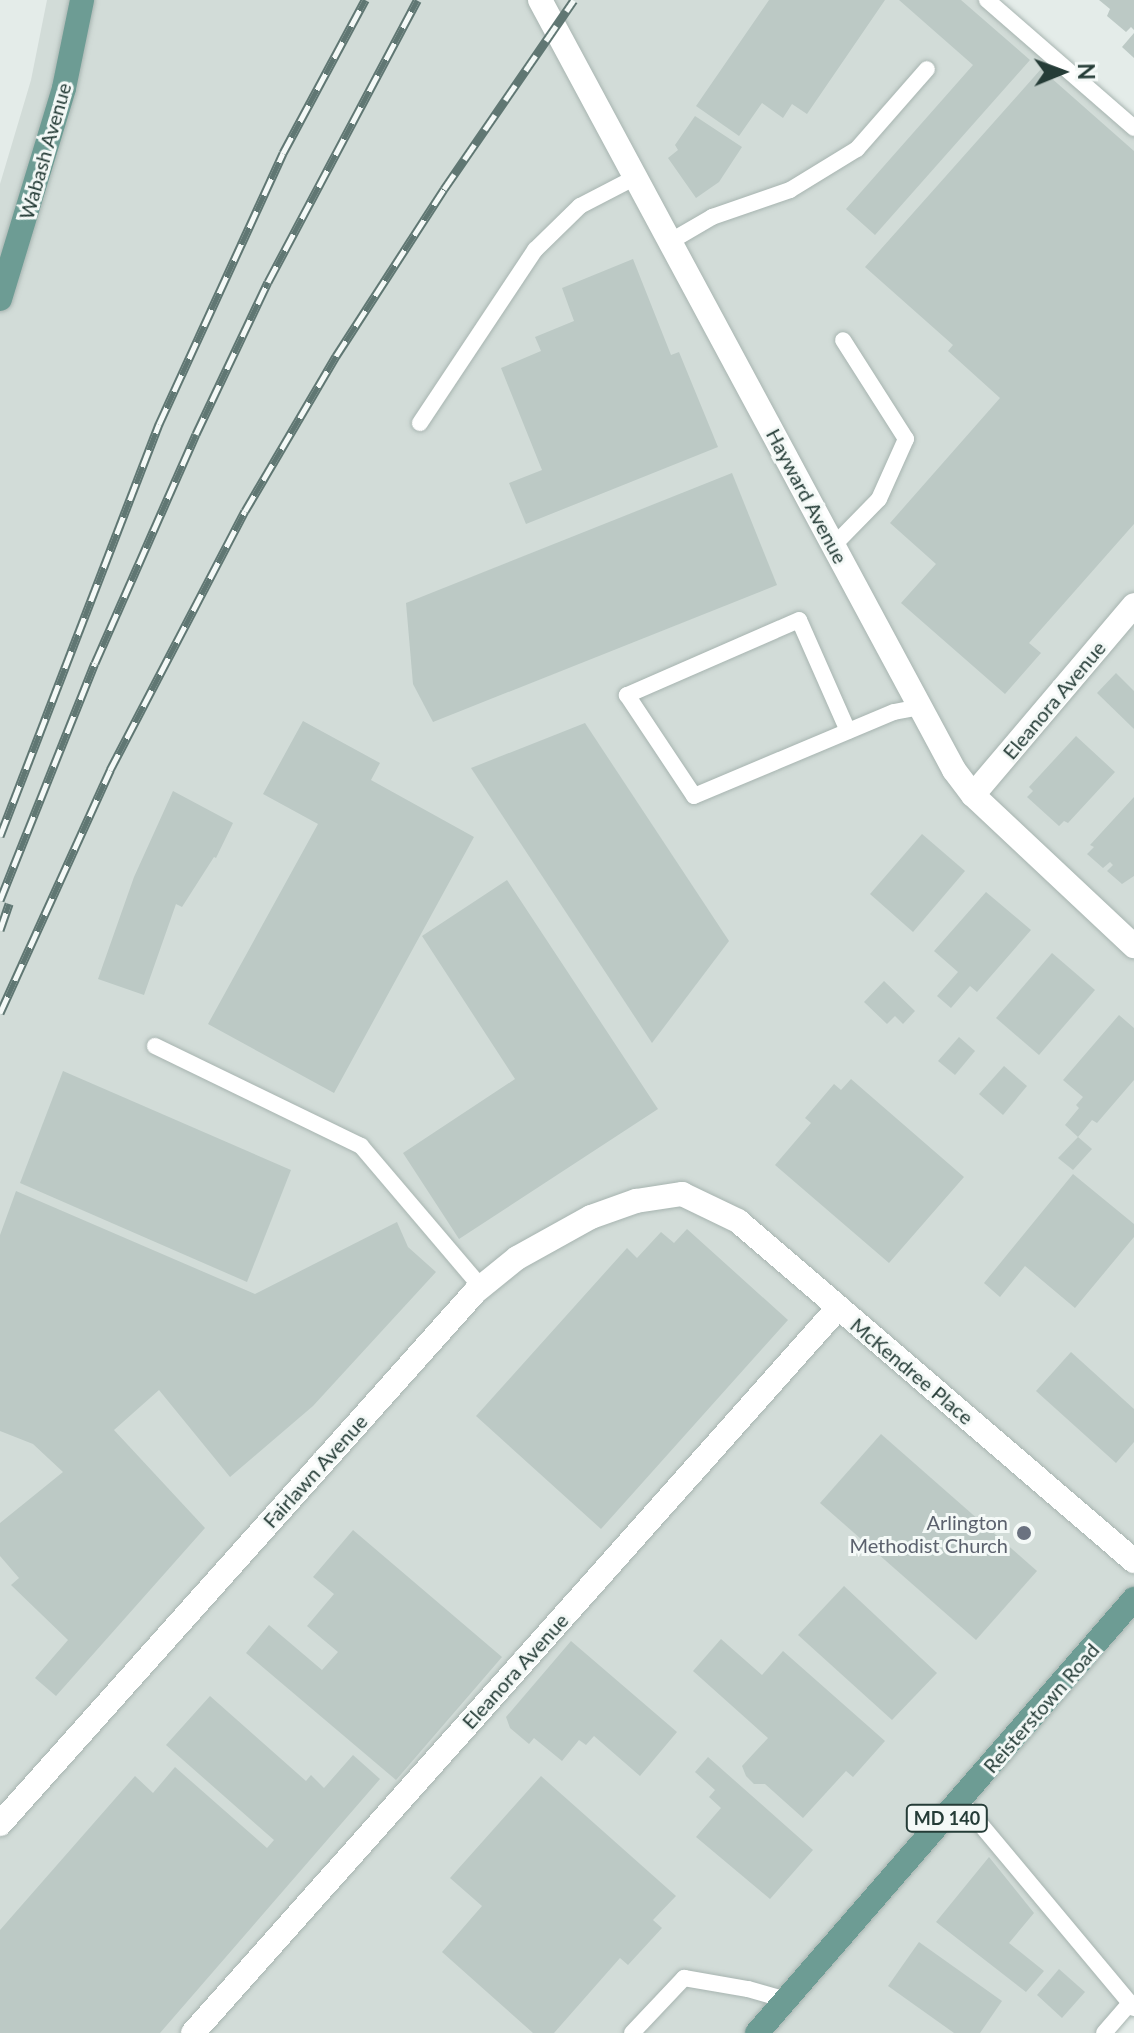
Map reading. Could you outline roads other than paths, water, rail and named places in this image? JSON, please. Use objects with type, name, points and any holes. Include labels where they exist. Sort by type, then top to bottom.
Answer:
[{"type":"main road","name":"Wabash Avenue","points":[[0,299],[64,88],[82,0]]},
{"type":"main road","name":"Reisterstown Road","points":[[757,2033],[1134,1599]]},
{"type":"street","name":"Hayward Avenue","points":[[540,0],[954,770],[973,795],[1134,946]]},
{"type":"street","name":"Eleanora Avenue","points":[[973,795],[1134,605]]},
{"type":"street","name":"Fairlawn Avenue","points":[[0,1824],[481,1287],[517,1258],[591,1217],[636,1201],[682,1194]]},
{"type":"street","name":"McKendree Place","points":[[682,1194],[738,1221],[1134,1561]]},
{"type":"street","name":"Eleanora Avenue","points":[[193,2033],[838,1308]]},
{"type":"lane","points":[[987,0],[1134,128]]},
{"type":"lane","points":[[671,241],[712,217],[790,190],[857,149],[927,69]]},
{"type":"lane","points":[[420,423],[535,250],[580,206],[636,177]]},
{"type":"lane","points":[[834,545],[879,499],[906,439],[843,340]]},
{"type":"lane","points":[[848,731],[799,620],[627,695],[694,796],[894,712],[920,707]]},
{"type":"lane","points":[[155,1046],[361,1146],[481,1287]]},
{"type":"lane","points":[[961,1801],[1132,2005],[1104,2033]]},
{"type":"lane","points":[[632,2033],[684,1978],[748,1989],[786,2000]]},
{"type":"railway","points":[[0,836],[159,424],[283,153],[365,0]]},
{"type":"railway","points":[[0,900],[95,663],[196,434],[268,282],[417,0]]},
{"type":"railway","points":[[0,1013],[110,770],[245,511],[336,356],[444,189],[574,0]]},
{"type":"railway","points":[[0,930],[9,904]]},
{"type":"place","name":"Arlington Methodist Church","points":[[1024,1533]]}]
